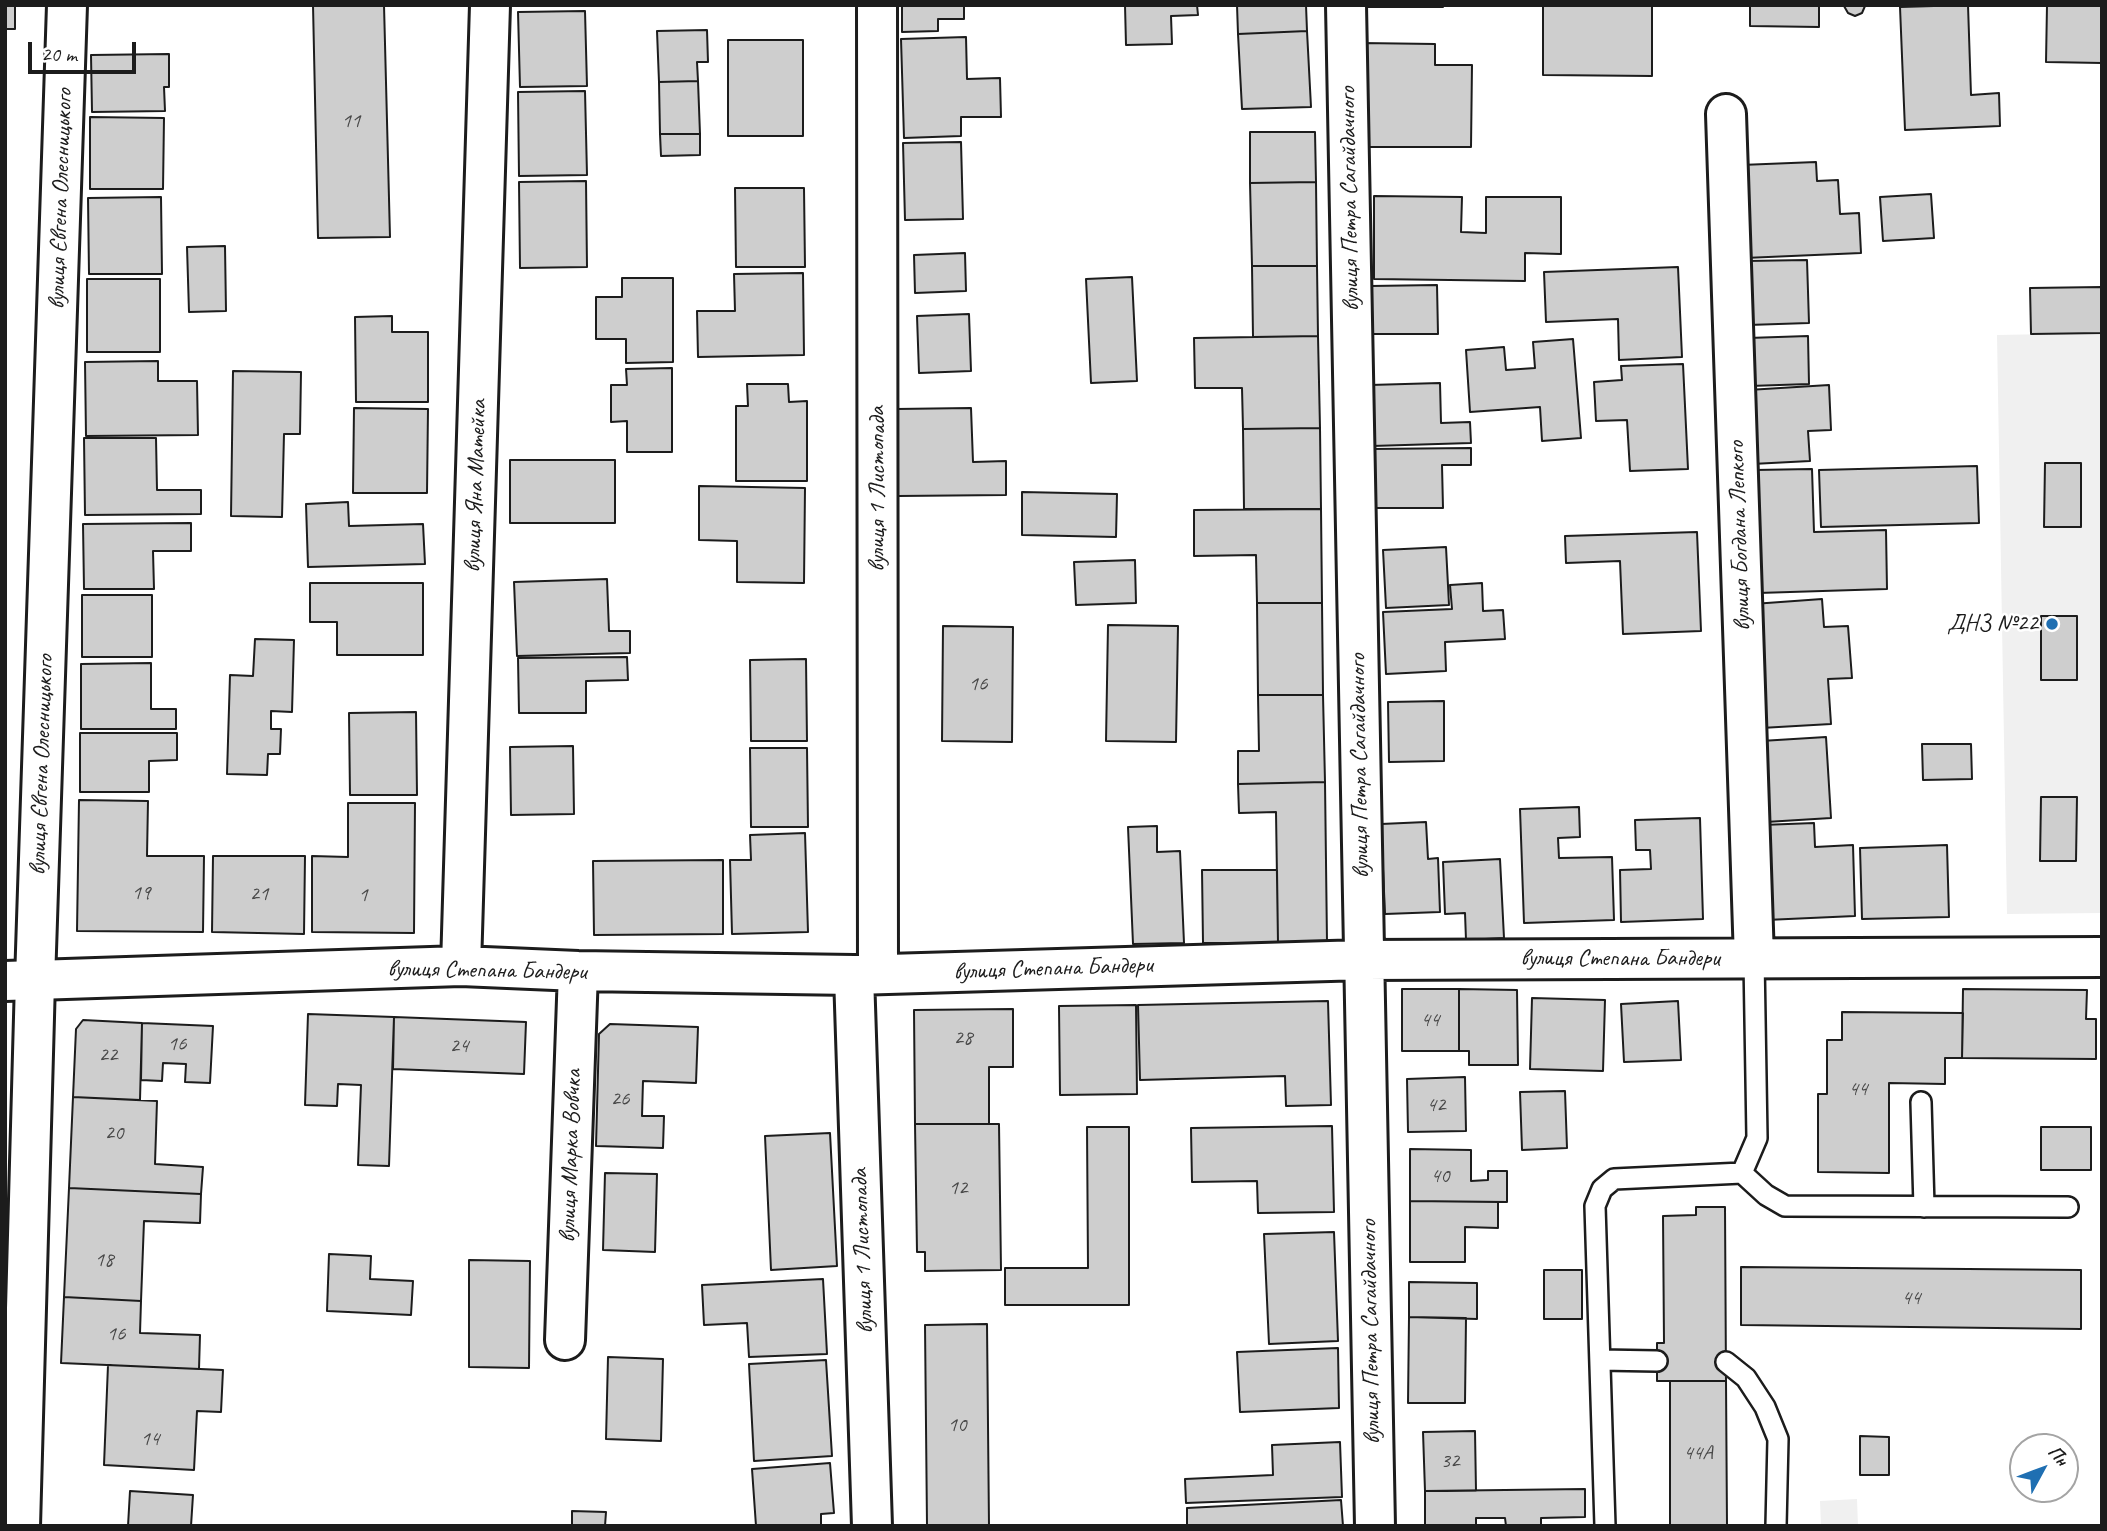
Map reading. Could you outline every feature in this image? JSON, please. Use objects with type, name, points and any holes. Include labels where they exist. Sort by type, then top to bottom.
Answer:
[{"type":"street","name":"вулиця Євгена Олесницького","points":[[20,1526],[14,1406],[20,981],[67,5]]},
{"type":"street","name":"вулиця Яна Матейка","points":[[461,966],[490,5]]},
{"type":"street","name":"вулиця 1 Листопада","points":[[872,1526],[866,974],[877,5]]},
{"type":"street","name":"вулиця Петра Сагайдачного","points":[[1346,5],[1376,1526]]},
{"type":"street","name":"вулиця Богдана Лепкого","points":[[1726,114],[1754,958]]},
{"type":"street","name":"вулиця Степана Бандери","points":[[20,981],[461,966],[578,971],[866,974],[1364,960],[2102,957]]},
{"type":"street","name":"вулиця Марка Вовчка","points":[[565,1340],[578,971]]},
{"type":"lane","points":[[1742,1173],[1757,1138],[1754,958]]},
{"type":"lane","points":[[1921,1102],[1924,1207]]},
{"type":"lane","points":[[1605,1526],[1595,1206],[1602,1189],[1614,1179],[1742,1173],[1766,1195],[1785,1206],[2068,1207]]},
{"type":"lane","points":[[1600,1360],[1657,1361]]},
{"type":"lane","points":[[1726,1362],[1746,1378],[1765,1408],[1778,1440],[1776,1526]]},
{"type":"shaded area","name":"ДНЗ №22","points":[[2102,333],[2102,913],[2007,914],[1997,335]]},
{"type":"shaded area","points":[[1857,1499],[1858,1526],[1821,1526],[1820,1501]]},
{"type":"building","points":[[5,5],[15,5],[15,29],[5,29]]},
{"type":"building","points":[[313,5],[384,5],[390,237],[318,238]]},
{"type":"building","points":[[902,5],[964,5],[964,19],[938,19],[938,31],[902,32]]},
{"type":"building","points":[[1125,5],[1197,5],[1198,15],[1171,16],[1172,44],[1126,45]]},
{"type":"building","points":[[1237,5],[1306,5],[1307,31],[1238,34]]},
{"type":"building","points":[[1443,5],[1443,7],[1366,7]]},
{"type":"building","points":[[1543,5],[1652,5],[1652,76],[1543,75]]},
{"type":"building","points":[[1750,5],[1819,5],[1819,27],[1750,26]]},
{"type":"building","points":[[1968,5],[1971,95],[1999,93],[2000,126],[1905,130],[1900,7]]},
{"type":"building","points":[[2047,5],[2102,5],[2102,63],[2046,62]]},
{"type":"building","points":[[1844,6],[1865,6],[1862,13],[1855,16],[1848,13]]},
{"type":"building","points":[[585,11],[587,86],[520,87],[518,12]]},
{"type":"building","points":[[707,30],[708,62],[697,62],[698,81],[659,82],[657,31]]},
{"type":"building","points":[[1307,31],[1311,107],[1242,109],[1238,34]]},
{"type":"building","points":[[966,37],[967,79],[1000,78],[1001,117],[961,117],[961,136],[904,138],[901,39]]},
{"type":"building","points":[[728,40],[803,40],[803,136],[728,136]]},
{"type":"building","points":[[1361,43],[1435,44],[1435,65],[1472,65],[1471,147],[1361,147]]},
{"type":"building","points":[[169,54],[169,87],[164,87],[165,111],[92,112],[91,55]]},
{"type":"building","points":[[698,81],[700,134],[660,134],[659,82]]},
{"type":"building","points":[[585,91],[587,175],[519,176],[518,92]]},
{"type":"building","points":[[90,117],[164,118],[163,189],[90,189]]},
{"type":"building","points":[[1250,132],[1315,132],[1316,182],[1250,183]]},
{"type":"building","points":[[660,134],[700,134],[700,155],[661,156]]},
{"type":"building","points":[[961,142],[963,219],[905,220],[903,143]]},
{"type":"building","points":[[1816,162],[1817,181],[1838,180],[1840,214],[1859,213],[1861,253],[1745,258],[1741,165]]},
{"type":"building","points":[[586,181],[587,267],[520,268],[519,182]]},
{"type":"building","points":[[1316,182],[1317,266],[1252,266],[1250,183]]},
{"type":"building","points":[[735,188],[804,188],[805,267],[736,267]]},
{"type":"building","points":[[1931,194],[1934,238],[1883,241],[1880,197]]},
{"type":"building","points":[[1374,196],[1462,197],[1461,232],[1486,233],[1486,197],[1561,197],[1561,254],[1525,253],[1525,281],[1374,279]]},
{"type":"building","points":[[161,197],[162,274],[89,274],[88,198]]},
{"type":"building","points":[[225,246],[226,311],[189,312],[187,247]]},
{"type":"building","points":[[965,253],[966,291],[915,293],[914,255]]},
{"type":"building","points":[[1807,260],[1809,323],[1748,325],[1746,261]]},
{"type":"building","points":[[1252,266],[1317,266],[1318,336],[1253,337]]},
{"type":"building","points":[[1678,267],[1682,357],[1619,360],[1618,319],[1546,322],[1544,272]]},
{"type":"building","points":[[803,273],[804,355],[698,357],[697,311],[735,311],[734,274]]},
{"type":"building","points":[[1132,277],[1137,381],[1091,383],[1086,279]]},
{"type":"building","points":[[622,278],[673,278],[673,362],[626,363],[626,339],[596,339],[596,297],[622,297]]},
{"type":"building","points":[[87,279],[160,279],[160,352],[87,352]]},
{"type":"building","points":[[1437,285],[1438,334],[1372,334],[1371,286]]},
{"type":"building","points":[[2102,287],[2102,333],[2031,334],[2030,288]]},
{"type":"building","points":[[969,314],[971,371],[919,373],[917,316]]},
{"type":"building","points":[[392,316],[392,332],[428,332],[428,402],[356,402],[355,317]]},
{"type":"building","points":[[1318,336],[1320,428],[1243,429],[1242,388],[1195,388],[1194,338]]},
{"type":"building","points":[[1808,336],[1809,384],[1750,386],[1748,338]]},
{"type":"building","points":[[1573,339],[1581,438],[1542,441],[1540,407],[1470,412],[1466,350],[1504,347],[1506,370],[1535,368],[1533,342]]},
{"type":"building","points":[[158,361],[158,381],[197,381],[198,435],[86,436],[85,362]]},
{"type":"building","points":[[1683,364],[1688,469],[1630,471],[1627,420],[1596,421],[1594,382],[1622,380],[1621,366]]},
{"type":"building","points":[[672,368],[672,452],[627,452],[627,421],[611,422],[611,385],[627,385],[626,369]]},
{"type":"building","points":[[233,371],[301,372],[300,434],[284,434],[282,517],[231,516]]},
{"type":"building","points":[[1440,383],[1441,423],[1470,422],[1471,443],[1372,446],[1370,385]]},
{"type":"building","points":[[747,384],[788,384],[789,402],[807,401],[807,481],[736,481],[736,406],[748,406]]},
{"type":"building","points":[[1829,385],[1831,430],[1808,431],[1810,461],[1752,464],[1748,390]]},
{"type":"building","points":[[354,408],[428,409],[427,493],[353,493]]},
{"type":"building","points":[[971,408],[973,462],[1006,461],[1006,495],[898,496],[896,409]]},
{"type":"building","points":[[1320,428],[1321,509],[1244,509],[1243,429]]},
{"type":"building","points":[[84,438],[156,438],[157,490],[201,490],[201,514],[85,515]]},
{"type":"building","points":[[1471,448],[1471,465],[1442,465],[1443,508],[1371,508],[1370,449]]},
{"type":"building","points":[[510,460],[615,460],[615,523],[510,523]]},
{"type":"building","points":[[2045,463],[2081,463],[2081,527],[2044,527]]},
{"type":"building","points":[[1977,466],[1979,523],[1821,527],[1819,470]]},
{"type":"building","points":[[1812,469],[1814,532],[1886,530],[1887,589],[1758,593],[1755,470]]},
{"type":"building","points":[[699,486],[805,488],[804,583],[737,582],[737,541],[699,540]]},
{"type":"building","points":[[1022,492],[1117,494],[1116,537],[1022,535]]},
{"type":"building","points":[[348,502],[349,526],[423,524],[425,564],[308,567],[306,504]]},
{"type":"building","points":[[1321,509],[1322,603],[1257,603],[1256,555],[1194,556],[1194,510]]},
{"type":"building","points":[[191,523],[191,551],[153,551],[154,589],[84,589],[83,524]]},
{"type":"building","points":[[1697,532],[1701,631],[1623,634],[1620,561],[1566,563],[1565,536]]},
{"type":"building","points":[[1446,547],[1449,605],[1386,608],[1383,550]]},
{"type":"building","points":[[1135,560],[1136,603],[1076,605],[1074,562]]},
{"type":"building","points":[[607,579],[609,631],[630,631],[630,653],[517,656],[514,582]]},
{"type":"building","points":[[310,583],[423,583],[423,655],[337,655],[337,622],[310,622]]},
{"type":"building","points":[[1482,583],[1483,611],[1503,610],[1505,639],[1445,642],[1446,671],[1386,674],[1383,612],[1452,609],[1450,585]]},
{"type":"building","points":[[82,595],[152,595],[152,657],[82,657]]},
{"type":"building","points":[[1822,599],[1824,627],[1848,626],[1852,678],[1828,679],[1831,724],[1761,728],[1753,604]]},
{"type":"building","points":[[1257,603],[1322,603],[1323,695],[1258,695]]},
{"type":"building","points":[[2041,616],[2077,616],[2077,680],[2041,680]]},
{"type":"building","points":[[1108,625],[1178,626],[1176,742],[1106,741]]},
{"type":"building","points":[[943,626],[1013,627],[1012,742],[942,741]]},
{"type":"building","points":[[255,639],[294,640],[292,712],[271,711],[271,729],[281,729],[280,754],[268,754],[267,775],[227,774],[230,675],[253,676]]},
{"type":"building","points":[[627,657],[628,680],[586,681],[586,713],[519,713],[518,658]]},
{"type":"building","points":[[806,659],[807,741],[751,741],[750,660]]},
{"type":"building","points":[[151,663],[151,709],[176,709],[176,729],[81,729],[81,664]]},
{"type":"building","points":[[1258,695],[1323,695],[1325,782],[1238,784],[1238,751],[1259,751]]},
{"type":"building","points":[[1444,701],[1444,761],[1389,762],[1388,702]]},
{"type":"building","points":[[416,712],[417,795],[350,795],[349,713]]},
{"type":"building","points":[[80,733],[177,733],[177,760],[149,761],[149,792],[80,792]]},
{"type":"building","points":[[1826,737],[1831,818],[1766,822],[1761,741]]},
{"type":"building","points":[[1922,744],[1971,744],[1972,779],[1923,780]]},
{"type":"building","points":[[573,746],[574,814],[511,815],[510,747]]},
{"type":"building","points":[[750,748],[807,748],[808,827],[751,827]]},
{"type":"building","points":[[1325,782],[1327,942],[1278,943],[1276,812],[1239,813],[1238,784]]},
{"type":"building","points":[[2041,797],[2077,797],[2076,861],[2040,861]]},
{"type":"building","points":[[79,800],[148,801],[147,856],[204,856],[203,932],[77,931]]},
{"type":"building","points":[[348,803],[415,803],[414,933],[312,932],[312,856],[348,857]]},
{"type":"building","points":[[1579,807],[1580,837],[1558,838],[1559,858],[1612,857],[1614,920],[1524,923],[1520,809]]},
{"type":"building","points":[[1700,818],[1703,919],[1621,922],[1620,870],[1651,869],[1650,850],[1636,850],[1635,820]]},
{"type":"building","points":[[1426,822],[1428,859],[1438,858],[1440,912],[1385,914],[1381,824]]},
{"type":"building","points":[[1814,823],[1815,847],[1853,845],[1855,916],[1766,920],[1762,825]]},
{"type":"building","points":[[1157,826],[1157,852],[1180,851],[1184,943],[1133,944],[1128,827]]},
{"type":"building","points":[[805,833],[808,932],[732,934],[730,860],[751,860],[750,835]]},
{"type":"building","points":[[1947,845],[1949,917],[1862,919],[1860,848]]},
{"type":"building","points":[[213,856],[305,856],[304,934],[212,932]]},
{"type":"building","points":[[1500,859],[1504,938],[1466,940],[1465,913],[1445,914],[1443,862]]},
{"type":"building","points":[[723,860],[723,934],[594,935],[593,861]]},
{"type":"building","points":[[1202,870],[1277,870],[1278,943],[1203,943]]},
{"type":"building","points":[[1402,989],[1459,989],[1459,1051],[1402,1051]]},
{"type":"building","points":[[1459,989],[1517,990],[1518,1065],[1469,1065],[1469,1051],[1459,1051]]},
{"type":"building","points":[[1963,989],[2087,990],[2086,1019],[2096,1019],[2096,1059],[1962,1058]]},
{"type":"building","points":[[1532,998],[1605,1000],[1603,1071],[1530,1069]]},
{"type":"building","points":[[1328,1001],[1331,1105],[1286,1106],[1285,1076],[1140,1080],[1138,1005]]},
{"type":"building","points":[[1678,1001],[1681,1060],[1624,1062],[1621,1004]]},
{"type":"building","points":[[1136,1005],[1137,1094],[1060,1095],[1059,1006]]},
{"type":"building","points":[[1013,1009],[1013,1067],[989,1067],[989,1124],[915,1124],[914,1010]]},
{"type":"building","points":[[1842,1012],[1963,1013],[1962,1058],[1945,1058],[1945,1084],[1889,1083],[1889,1173],[1818,1172],[1818,1094],[1827,1094],[1827,1040],[1842,1040]]},
{"type":"building","points":[[308,1014],[394,1017],[389,1166],[358,1165],[361,1085],[338,1084],[337,1106],[305,1105]]},
{"type":"building","points":[[394,1017],[526,1022],[524,1074],[393,1069]]},
{"type":"building","points":[[83,1020],[142,1023],[140,1100],[73,1097],[76,1029]]},
{"type":"building","points":[[142,1023],[213,1026],[210,1083],[185,1082],[186,1064],[163,1063],[162,1081],[141,1080]]},
{"type":"building","points":[[610,1024],[698,1027],[696,1083],[643,1081],[642,1116],[664,1116],[663,1148],[596,1146],[599,1034]]},
{"type":"building","points":[[1465,1077],[1466,1131],[1408,1132],[1407,1079]]},
{"type":"building","points":[[1565,1091],[1567,1148],[1522,1150],[1520,1092]]},
{"type":"building","points":[[73,1097],[157,1101],[155,1164],[203,1167],[201,1194],[69,1188]]},
{"type":"building","points":[[915,1124],[999,1124],[1001,1270],[925,1271],[925,1252],[917,1252]]},
{"type":"building","points":[[1332,1126],[1334,1212],[1258,1213],[1257,1181],[1192,1182],[1191,1128]]},
{"type":"building","points":[[1087,1127],[1129,1127],[1129,1305],[1005,1305],[1005,1268],[1088,1268]]},
{"type":"building","points":[[2041,1127],[2091,1127],[2091,1170],[2041,1170]]},
{"type":"building","points":[[830,1133],[837,1266],[771,1270],[765,1136]]},
{"type":"building","points":[[1410,1149],[1471,1150],[1471,1181],[1488,1180],[1488,1171],[1507,1171],[1507,1202],[1410,1201]]},
{"type":"building","points":[[605,1173],[657,1174],[655,1252],[603,1250]]},
{"type":"building","points":[[69,1188],[201,1194],[200,1223],[144,1221],[141,1301],[64,1297]]},
{"type":"building","points":[[1410,1201],[1498,1202],[1498,1228],[1465,1227],[1465,1262],[1410,1262]]},
{"type":"building","points":[[1696,1207],[1725,1207],[1726,1381],[1657,1381],[1657,1343],[1664,1343],[1663,1216],[1696,1215]]},
{"type":"building","points":[[1334,1232],[1338,1341],[1269,1344],[1264,1234]]},
{"type":"building","points":[[329,1254],[371,1256],[370,1279],[413,1281],[411,1315],[327,1311]]},
{"type":"building","points":[[469,1260],[530,1261],[529,1368],[469,1367]]},
{"type":"building","points":[[1741,1267],[2081,1270],[2081,1329],[1741,1325]]},
{"type":"building","points":[[1544,1270],[1582,1270],[1582,1319],[1544,1319]]},
{"type":"building","points":[[823,1279],[827,1354],[749,1357],[747,1323],[704,1325],[702,1285]]},
{"type":"building","points":[[1409,1282],[1477,1283],[1477,1319],[1409,1317]]},
{"type":"building","points":[[64,1297],[141,1301],[140,1333],[200,1335],[199,1369],[61,1363]]},
{"type":"building","points":[[1409,1317],[1466,1318],[1465,1403],[1408,1403]]},
{"type":"building","points":[[987,1324],[989,1526],[927,1526],[925,1325]]},
{"type":"building","points":[[1338,1348],[1339,1408],[1240,1412],[1237,1352]]},
{"type":"building","points":[[608,1357],[663,1359],[661,1441],[606,1439]]},
{"type":"building","points":[[826,1360],[832,1456],[754,1461],[749,1364]]},
{"type":"building","points":[[108,1365],[223,1370],[221,1412],[197,1411],[194,1470],[104,1465]]},
{"type":"building","points":[[1670,1381],[1726,1381],[1727,1526],[1670,1526]]},
{"type":"building","points":[[1475,1431],[1476,1491],[1425,1491],[1423,1432]]},
{"type":"building","points":[[1860,1436],[1889,1437],[1889,1475],[1860,1475]]},
{"type":"building","points":[[1340,1442],[1342,1497],[1186,1503],[1185,1479],[1273,1475],[1272,1445]]},
{"type":"building","points":[[830,1463],[834,1513],[821,1514],[821,1526],[756,1526],[752,1469]]},
{"type":"building","points":[[1585,1489],[1585,1517],[1541,1518],[1541,1526],[1506,1526],[1505,1518],[1476,1518],[1476,1526],[1425,1526],[1425,1491]]},
{"type":"building","points":[[130,1491],[193,1495],[191,1526],[128,1526]]},
{"type":"building","points":[[1341,1500],[1343,1526],[1187,1526],[1187,1508]]},
{"type":"building","points":[[572,1511],[606,1512],[605,1526],[572,1526]]},
{"type":"place","name":"ДНЗ №22","points":[[2052,624]]}]
